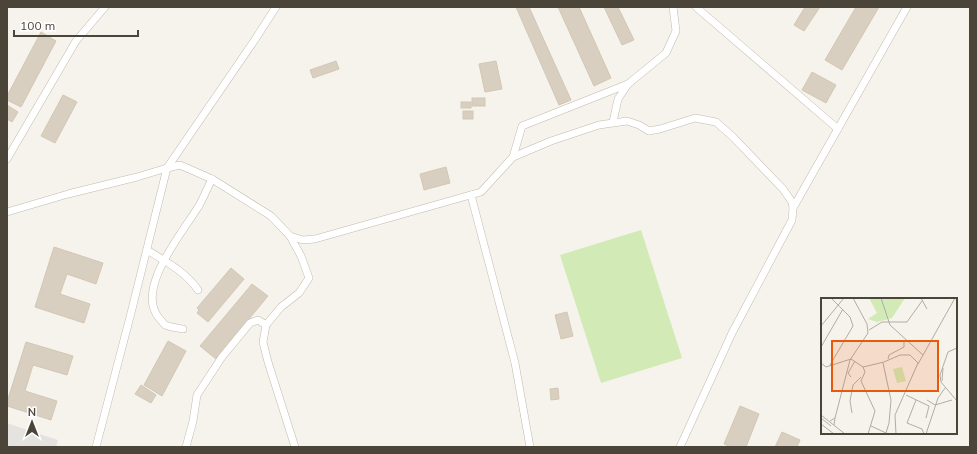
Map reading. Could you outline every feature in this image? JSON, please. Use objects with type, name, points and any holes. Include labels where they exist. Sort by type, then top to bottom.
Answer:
[{"type":"street","points":[[7,159],[76,41],[105,7]]},
{"type":"street","points":[[96,447],[167,168],[276,7]]},
{"type":"street","points":[[613,122],[618,99],[628,84],[666,53],[676,31],[673,7]]},
{"type":"street","points":[[696,7],[838,129]]},
{"type":"street","points":[[680,447],[732,333],[792,220],[794,208],[907,7]]},
{"type":"street","points":[[513,157],[522,126],[628,84]]},
{"type":"street","points":[[290,236],[303,240],[315,239],[481,192],[513,157],[551,141],[599,125],[627,121],[639,125],[649,131],[695,118],[716,122],[732,136],[783,189],[792,202],[794,208]]},
{"type":"street","points":[[7,212],[68,194],[180,165],[212,179],[271,216],[290,236],[301,256],[309,278],[299,293],[281,307],[266,325],[263,342],[295,447]]},
{"type":"street","points":[[183,329],[164,324],[153,309],[154,287],[160,267],[200,204],[212,179]]},
{"type":"street","points":[[471,195],[515,363],[530,447]]},
{"type":"street","points":[[147,250],[164,260],[192,281],[198,290]]},
{"type":"street","points":[[186,447],[193,421],[197,395],[222,357],[250,324],[258,320],[266,325]]},
{"type":"green space","points":[[641,230],[682,358],[601,383],[560,255]]},
{"type":"shaded area","points":[[7,423],[58,440],[56,447],[7,447]]},
{"type":"building","points":[[516,7],[529,7],[571,100],[559,105]]},
{"type":"building","points":[[558,7],[579,7],[611,78],[594,86]]},
{"type":"building","points":[[604,7],[618,7],[634,40],[622,45]]},
{"type":"building","points":[[805,7],[820,7],[804,31],[794,25]]},
{"type":"building","points":[[856,7],[879,7],[842,70],[825,60]]},
{"type":"building","points":[[41,32],[56,41],[21,107],[7,100],[7,96]]},
{"type":"building","points":[[336,61],[339,69],[313,78],[310,70]]},
{"type":"building","points":[[496,61],[502,89],[485,92],[479,64]]},
{"type":"building","points":[[812,72],[836,85],[826,103],[802,90]]},
{"type":"building","points":[[63,95],[77,102],[55,143],[41,136]]},
{"type":"building","points":[[472,98],[485,98],[485,106],[472,106]]},
{"type":"building","points":[[461,102],[471,102],[471,108],[461,108]]},
{"type":"building","points":[[7,105],[18,112],[12,122],[7,119]]},
{"type":"building","points":[[463,111],[473,111],[473,119],[463,119]]},
{"type":"building","points":[[446,167],[450,183],[424,190],[420,174]]},
{"type":"building","points":[[54,247],[103,263],[96,284],[67,274],[60,294],[90,304],[84,323],[35,307]]},
{"type":"building","points":[[231,268],[244,279],[208,322],[197,313],[199,310],[197,308]]},
{"type":"building","points":[[252,284],[268,296],[216,359],[200,346]]},
{"type":"building","points":[[567,312],[573,336],[561,339],[555,315]]},
{"type":"building","points":[[168,341],[186,351],[162,396],[144,385]]},
{"type":"building","points":[[26,342],[73,356],[67,375],[33,365],[25,391],[57,401],[51,420],[7,406]]},
{"type":"building","points":[[141,385],[156,395],[151,403],[135,394]]},
{"type":"building","points":[[558,388],[559,399],[551,400],[550,389]]},
{"type":"building","points":[[740,406],[759,414],[746,447],[731,447],[724,444]]},
{"type":"building","points":[[782,432],[800,440],[797,447],[775,447]]}]
